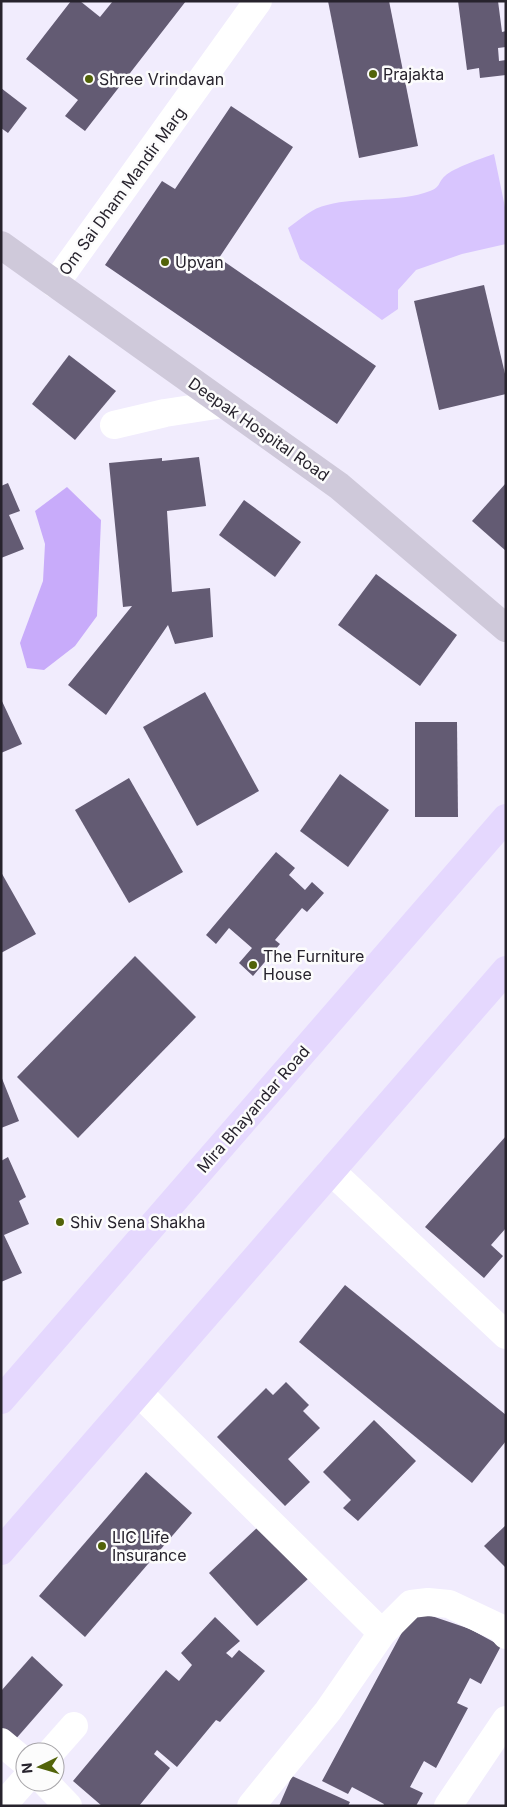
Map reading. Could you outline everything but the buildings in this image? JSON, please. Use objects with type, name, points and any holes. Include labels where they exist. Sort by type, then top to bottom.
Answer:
[{"type":"main road","name":"Mira Bhayandar Road","points":[[1,1400],[506,818]]},
{"type":"main road","points":[[1,1551],[506,970]]},
{"type":"street","name":"Om Sai Dham Mandir Marg","points":[[55,284],[258,1]]},
{"type":"street","name":"Deepak Hospital Road","points":[[1,245],[339,486],[506,628]]},
{"type":"street","points":[[114,425],[165,413],[223,404]]},
{"type":"street","points":[[331,1171],[506,1335]]},
{"type":"street","points":[[139,1392],[382,1633]]},
{"type":"street","points":[[251,1806],[328,1711],[382,1633],[411,1604],[428,1602],[449,1604],[500,1628],[506,1635]]},
{"type":"street","points":[[448,1806],[506,1720]]},
{"type":"street","points":[[60,1742],[74,1726]]},
{"type":"street","points":[[1,1742],[15,1754]]},
{"type":"street","points":[[2,1806],[15,1791]]},
{"type":"street","points":[[55,1792],[68,1806]]},
{"type":"shaded area","points":[[494,154],[506,212],[506,244],[462,254],[416,270],[398,290],[398,309],[382,320],[300,259],[288,228],[311,211],[322,206],[340,202],[418,195],[436,188],[443,178],[454,170]]},
{"type":"shaded area","points":[[67,487],[101,520],[97,616],[75,646],[44,670],[27,668],[20,643],[43,581],[45,544],[35,511]]},
{"type":"place","name":"Prajakta","points":[[373,74]]},
{"type":"place","name":"Shree Vrindavan","points":[[89,79]]},
{"type":"place","name":"Upvan","points":[[165,262]]},
{"type":"place","name":"The Furniture House","points":[[253,965]]},
{"type":"place","name":"Shiv Sena Shakha","points":[[60,1222]]},
{"type":"place","name":"LIC Life Insurance","points":[[102,1546]]}]
